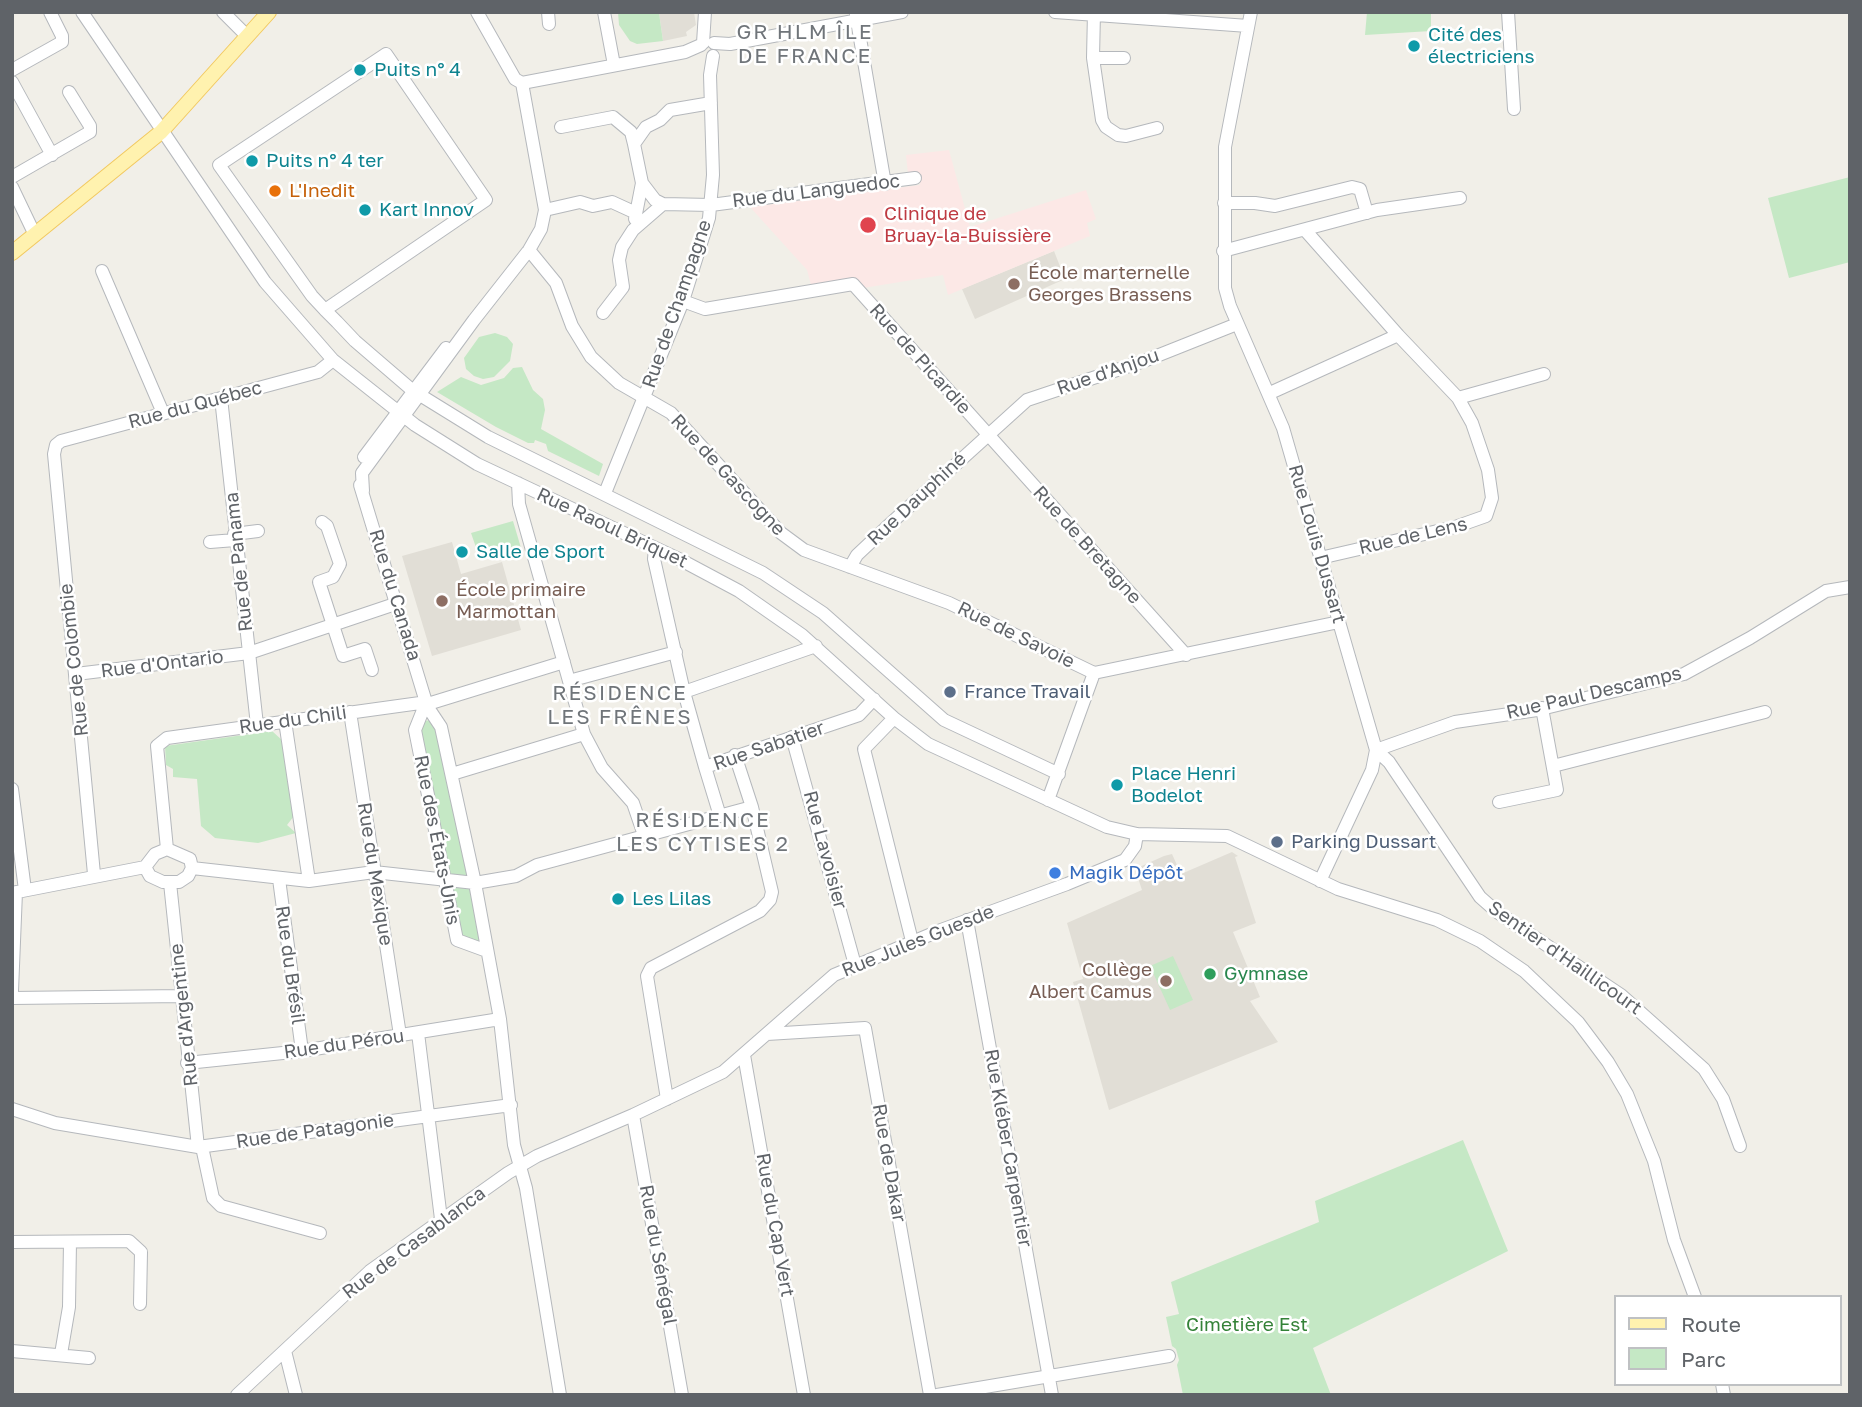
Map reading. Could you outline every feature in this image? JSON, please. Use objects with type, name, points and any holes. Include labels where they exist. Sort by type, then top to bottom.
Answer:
[{"type":"main road","points":[[12,253],[161,132],[269,12]]},
{"type":"street","points":[[12,70],[60,44],[61,33],[50,12]]},
{"type":"street","name":"Rue Raoul Briquet","points":[[82,12],[265,282],[332,360],[400,414],[460,454],[739,591],[816,646],[894,719],[928,744],[1107,827],[1137,834]]},
{"type":"street","points":[[223,12],[247,36]]},
{"type":"street","points":[[477,12],[515,79],[522,83],[708,49],[857,16],[902,12]]},
{"type":"street","points":[[604,12],[614,65]]},
{"type":"street","points":[[1055,12],[1248,26]]},
{"type":"street","name":"Rue Louis Dussart","points":[[1251,12],[1228,128],[1223,251],[1225,288],[1237,324],[1270,393],[1283,428],[1375,743]]},
{"type":"street","points":[[1508,12],[1514,109]]},
{"type":"street","points":[[1098,14],[1093,58],[1102,120],[1111,132],[1126,136],[1157,128]]},
{"type":"street","points":[[857,16],[885,184]]},
{"type":"street","name":"Rue de Champagne","points":[[607,488],[683,301],[711,205],[711,103],[706,19]]},
{"type":"street","points":[[325,310],[486,201],[386,54],[219,165],[290,269],[325,310],[376,361],[416,393],[488,437],[607,488],[763,573],[823,613],[944,720],[1059,774]]},
{"type":"street","points":[[1093,58],[1124,58]]},
{"type":"street","points":[[12,82],[52,155]]},
{"type":"street","points":[[400,414],[453,339],[474,320],[529,250],[541,229],[545,210],[522,83]]},
{"type":"street","points":[[12,177],[91,130],[69,92]]},
{"type":"street","points":[[634,144],[646,127],[660,120],[670,110],[711,103]]},
{"type":"street","points":[[561,127],[613,117],[631,132],[634,144],[642,183],[633,230],[619,255],[623,287],[603,313]]},
{"type":"street","name":"Rue du Languedoc","points":[[663,205],[711,205],[915,178]]},
{"type":"street","points":[[633,230],[663,205],[654,200],[642,183]]},
{"type":"street","points":[[12,187],[34,233]]},
{"type":"street","points":[[1224,203],[1255,202],[1275,206],[1352,187],[1360,189],[1367,213]]},
{"type":"street","points":[[1223,251],[1367,213],[1460,198]]},
{"type":"street","points":[[545,210],[580,202],[593,206],[612,202],[636,213]]},
{"type":"street","points":[[1305,230],[1458,398],[1544,373]]},
{"type":"street","name":"Rue de Gascogne","points":[[529,250],[556,283],[572,326],[591,357],[619,383],[671,413],[793,544],[850,567]]},
{"type":"street","points":[[102,271],[158,414]]},
{"type":"street","name":"Rue de Picardie","points":[[683,301],[705,309],[853,284],[988,434]]},
{"type":"street","name":"Rue d'Anjou","points":[[988,434],[1033,397],[1144,361],[1237,324]]},
{"type":"street","points":[[1270,393],[1398,335]]},
{"type":"street","name":"Rue du Québec","points":[[56,445],[158,414],[318,372],[332,360]]},
{"type":"street","name":"Rue de Panama","points":[[221,398],[233,496],[234,537],[257,726]]},
{"type":"street","name":"Rue de Lens","points":[[1320,558],[1486,516],[1492,498],[1488,470],[1472,423],[1458,398]]},
{"type":"street","name":"Rue du Canada","points":[[400,414],[355,470],[398,603],[425,705]]},
{"type":"street","name":"Rue Dauphiné","points":[[850,567],[857,555],[988,434]]},
{"type":"street","name":"Rue de Bretagne","points":[[988,434],[1186,655]]},
{"type":"street","name":"Rue de Colombie","points":[[56,445],[54,454],[94,874]]},
{"type":"street","points":[[517,483],[519,504],[584,734],[602,768],[633,803],[645,835]]},
{"type":"street","points":[[322,522],[327,526],[340,564],[333,577],[319,582],[343,656],[365,649],[372,670]]},
{"type":"street","points":[[210,542],[258,531]]},
{"type":"street","points":[[655,548],[653,559],[684,692],[705,766]]},
{"type":"street","name":"Rue de Savoie","points":[[850,567],[949,603],[1094,673],[1339,622]]},
{"type":"street","name":"Rue Paul Descamps","points":[[1375,743],[1403,738],[1455,722],[1542,709],[1684,674],[1733,648],[1826,591],[1850,587]]},
{"type":"street","name":"Rue d'Ontario","points":[[76,674],[249,653],[398,603]]},
{"type":"street","points":[[684,692],[816,646]]},
{"type":"street","points":[[569,681],[676,652]]},
{"type":"street","name":"Rue du Chili","points":[[167,849],[158,746],[167,738],[350,712],[425,705],[564,662]]},
{"type":"street","points":[[1048,800],[1094,673]]},
{"type":"street","name":"Rue Sabatier","points":[[719,816],[705,766],[859,715],[874,699]]},
{"type":"street","name":"Rue des États-Unis","points":[[425,705],[441,727],[475,883],[500,1020],[519,1166],[560,1395]]},
{"type":"street","name":"Rue des États-Unis","points":[[425,705],[415,730],[457,940],[487,951]]},
{"type":"street","points":[[1499,802],[1557,790],[1542,709]]},
{"type":"street","name":"Rue du Mexique","points":[[350,712],[400,1035]]},
{"type":"street","points":[[1553,766],[1765,712]]},
{"type":"street","points":[[894,719],[864,749],[912,942]]},
{"type":"street","name":"Rue du Brésil","points":[[285,721],[309,881]]},
{"type":"street","points":[[452,774],[584,734]]},
{"type":"street","name":"Rue Lavoisier","points":[[792,737],[855,965]]},
{"type":"street","points":[[1320,881],[1372,770],[1375,743]]},
{"type":"street","name":"Sentier d'Haillicourt","points":[[1375,743],[1480,897],[1497,912],[1621,995],[1692,1055],[1712,1079],[1723,1099],[1740,1146]]},
{"type":"street","points":[[667,1099],[647,976],[651,968],[760,911],[771,900],[772,892],[752,807],[735,755]]},
{"type":"street","points":[[12,789],[18,891],[12,991]]},
{"type":"street","points":[[192,868],[309,881],[374,872],[475,883],[516,876],[537,865],[752,807]]},
{"type":"street","points":[[1137,834],[1227,836],[1320,881],[1444,923],[1501,954],[1541,985],[1590,1038],[1627,1094],[1650,1149],[1674,1240],[1694,1295]]},
{"type":"street","name":"Rue Jules Guesde","points":[[519,1166],[717,1075],[744,1055],[823,983],[855,965],[1125,860],[1135,846],[1137,834]]},
{"type":"street","points":[[18,891],[94,874],[145,867],[155,854],[167,849],[190,859],[192,868],[188,876],[170,883],[150,876],[145,867]]},
{"type":"street","name":"Rue du Brésil","points":[[279,879],[302,1051]]},
{"type":"street","name":"Rue d'Argentine","points":[[170,883],[183,996],[187,1063],[200,1147],[213,1198],[221,1206],[320,1233]]},
{"type":"street","name":"Rue Kléber Carpentier","points":[[967,920],[1052,1395]]},
{"type":"street","points":[[12,998],[183,996]]},
{"type":"street","name":"Rue du Pérou","points":[[187,1063],[302,1051],[500,1020]]},
{"type":"street","name":"Rue de Dakar","points":[[767,1034],[865,1028],[930,1395]]},
{"type":"street","points":[[418,1034],[441,1219]]},
{"type":"street","name":"Rue du Cap Vert","points":[[744,1055],[804,1395]]},
{"type":"street","name":"Rue de Patagonie","points":[[12,1109],[55,1123],[200,1147],[511,1105]]},
{"type":"street","name":"Rue du Sénégal","points":[[633,1115],[682,1395]]},
{"type":"street","name":"Rue de Casablanca","points":[[237,1395],[370,1271],[519,1166]]},
{"type":"street","points":[[12,1242],[129,1241],[141,1252],[140,1304]]},
{"type":"street","points":[[61,1354],[69,1307],[70,1242]]},
{"type":"street","points":[[12,1351],[89,1358]]},
{"type":"street","points":[[285,1351],[296,1395]]},
{"type":"street","points":[[937,1395],[1169,1356]]},
{"type":"shaded area","points":[[694,12],[696,25],[686,32],[687,36],[663,41],[659,13]]},
{"type":"shaded area","name":"Clinique de Bruay-la-Buissière","points":[[949,150],[970,227],[1086,190],[1096,219],[1087,223],[1090,236],[948,295],[943,275],[814,296],[807,270],[750,207],[920,185],[918,173],[908,174],[906,155]]},
{"type":"shaded area","name":"École marternelle Georges Brassens","points":[[1054,251],[1065,279],[975,319],[962,289]]},
{"type":"shaded area","name":"École primaire Marmottan","points":[[452,542],[461,574],[502,562],[521,630],[432,656],[402,556]]},
{"type":"shaded area","name":"Collège Albert Camus","points":[[1232,852],[1238,856],[1235,857],[1256,923],[1233,932],[1260,997],[1250,1001],[1278,1042],[1109,1110],[1073,982],[1083,979],[1067,923],[1142,890],[1135,869],[1164,856],[1172,854],[1181,874]]},
{"type":"green space","points":[[618,12],[661,12],[663,41],[637,44],[630,41],[619,25]]},
{"type":"green space","points":[[1367,12],[1431,12],[1431,31],[1365,35]]},
{"type":"green space","points":[[1850,177],[1850,262],[1789,278],[1768,198]]},
{"type":"green space","points":[[495,333],[507,337],[513,344],[510,361],[494,377],[483,379],[474,376],[466,369],[464,358],[479,337]]},
{"type":"green space","points":[[522,367],[533,390],[543,399],[545,410],[541,429],[603,464],[599,476],[548,451],[546,444],[535,440],[534,443],[528,443],[437,392],[461,377],[481,385],[504,378],[513,368]]},
{"type":"green space","points":[[513,521],[521,548],[480,559],[471,533]]},
{"type":"green space","points":[[434,720],[468,877],[452,876],[447,872],[420,724],[421,721]]},
{"type":"green space","points":[[272,731],[283,741],[294,816],[287,825],[296,833],[258,843],[215,838],[201,826],[197,779],[173,777],[173,769],[166,765],[165,746]]},
{"type":"green space","points":[[453,884],[475,887],[480,944],[464,941],[459,933],[451,888]]},
{"type":"green space","points":[[1173,956],[1193,1000],[1170,1010],[1150,966]]},
{"type":"green space","name":"Cimetière Est","points":[[1463,1140],[1508,1251],[1313,1348],[1331,1395],[1183,1395],[1177,1365],[1179,1360],[1176,1349],[1172,1346],[1166,1317],[1179,1314],[1171,1282],[1319,1222],[1315,1201]]},
{"type":"place","name":"Cité des électriciens","points":[[1414,46]]},
{"type":"place","name":"Puits n° 4","points":[[360,70]]},
{"type":"place","name":"Puits n° 4 ter","points":[[252,161]]},
{"type":"place","name":"L'Inedit","points":[[275,191]]},
{"type":"place","name":"Kart Innov","points":[[365,210]]},
{"type":"place","name":"Clinique de Bruay-la-Buissière","points":[[868,225]]},
{"type":"place","name":"École marternelle Georges Brassens","points":[[1014,284]]},
{"type":"place","name":"Salle de Sport","points":[[462,552]]},
{"type":"place","name":"École primaire Marmottan","points":[[442,601]]},
{"type":"place","name":"France Travail","points":[[950,692]]},
{"type":"place","name":"Place Henri Bodelot","points":[[1117,785]]},
{"type":"place","name":"Parking Dussart","points":[[1277,842]]},
{"type":"place","name":"Magik Dépôt","points":[[1055,873]]},
{"type":"place","name":"Les Lilas","points":[[618,899]]},
{"type":"place","name":"Gymnase","points":[[1210,974]]},
{"type":"place","name":"Collège Albert Camus","points":[[1166,981]]},
{"type":"district","name":"GR HLM ÎLE DE FRANCE","points":[[805,44]]},
{"type":"district","name":"RÉSIDENCE LES FRÊNES","points":[[620,705]]},
{"type":"district","name":"RÉSIDENCE LES CYTISES 2","points":[[703,832]]}]
